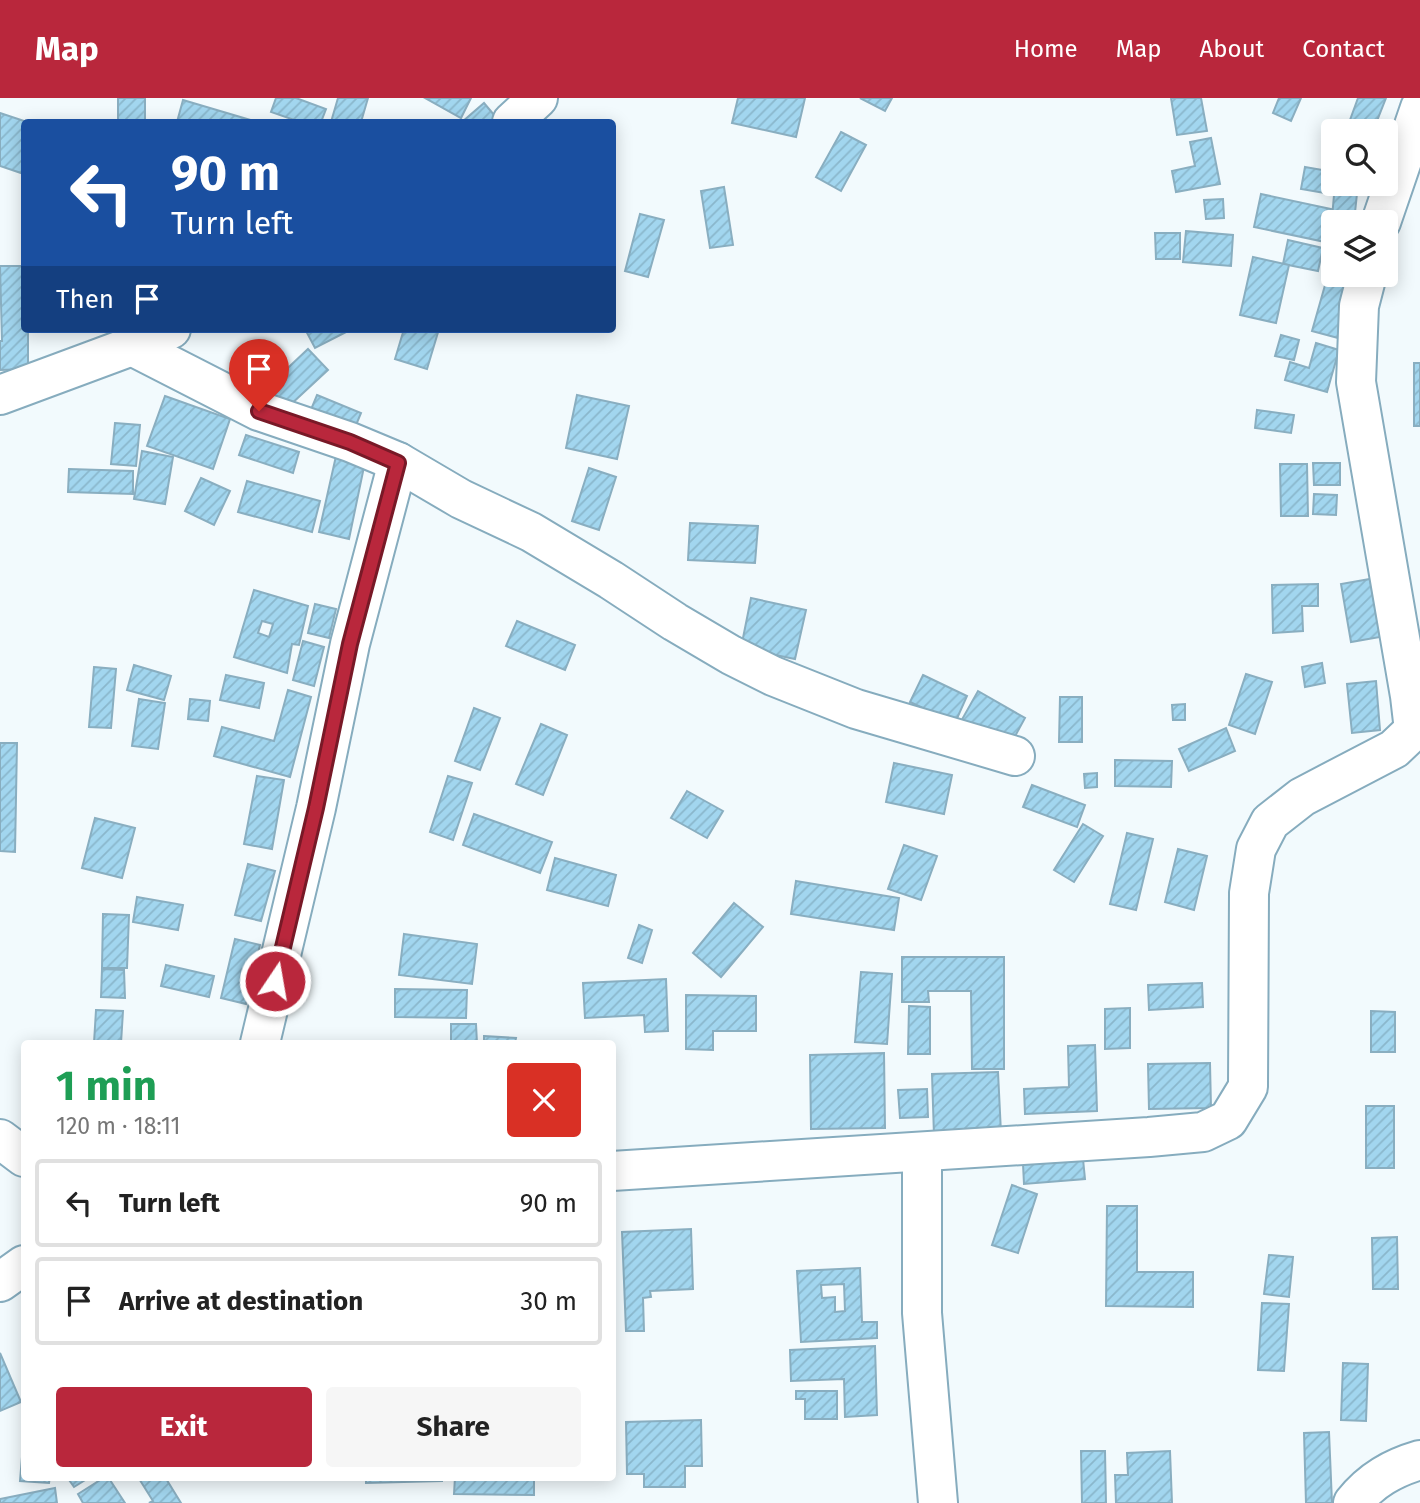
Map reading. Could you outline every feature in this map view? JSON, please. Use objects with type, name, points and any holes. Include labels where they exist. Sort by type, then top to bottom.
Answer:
[{"type":"street","points":[[515,119],[538,98]]},
{"type":"street","points":[[1385,210],[1420,108]]},
{"type":"street","points":[[616,1171],[922,1153],[1203,1132],[1228,1119],[1248,1087],[1249,893],[1256,849],[1270,822],[1302,797],[1394,748],[1417,730],[1356,382],[1359,306],[1364,287]]},
{"type":"street","points":[[0,395],[161,333]]},
{"type":"street","points":[[132,346],[259,411],[350,442],[398,463],[461,499],[531,532],[720,648],[773,676],[856,709],[1015,756]]},
{"type":"street","points":[[261,1040],[316,808],[350,644],[398,463]]},
{"type":"street","points":[[0,1139],[21,1155]]},
{"type":"street","points":[[922,1153],[922,1313],[938,1503]]},
{"type":"street","points":[[0,1282],[21,1267]]},
{"type":"street","points":[[1353,1503],[1366,1488],[1396,1467],[1420,1460]]},
{"type":"building","points":[[118,98],[145,98],[145,119],[118,119]]},
{"type":"building","points":[[276,98],[296,98],[326,109],[322,119],[291,119],[271,112]]},
{"type":"building","points":[[338,98],[368,98],[362,119],[332,119]]},
{"type":"building","points":[[425,98],[471,98],[461,118]]},
{"type":"building","points":[[738,98],[805,98],[796,137],[732,123]]},
{"type":"building","points":[[860,98],[892,98],[885,111]]},
{"type":"building","points":[[1171,98],[1201,98],[1207,131],[1177,135]]},
{"type":"building","points":[[1279,98],[1301,98],[1291,121],[1273,113]]},
{"type":"building","points":[[1358,98],[1386,98],[1378,119],[1350,119]]},
{"type":"building","points":[[183,100],[247,119],[178,119]]},
{"type":"building","points":[[484,103],[497,119],[465,119]]},
{"type":"building","points":[[0,113],[21,120],[21,173],[0,166]]},
{"type":"building","points":[[841,132],[866,145],[841,191],[816,177]]},
{"type":"building","points":[[1211,138],[1220,184],[1176,192],[1172,171],[1195,166],[1190,142]]},
{"type":"building","points":[[1305,167],[1321,170],[1321,192],[1301,189]]},
{"type":"building","points":[[724,187],[733,245],[710,248],[701,191]]},
{"type":"building","points":[[1261,194],[1331,209],[1321,210],[1321,241],[1254,227]]},
{"type":"building","points":[[1334,196],[1357,196],[1355,210],[1333,210]]},
{"type":"building","points":[[1223,199],[1224,218],[1206,219],[1204,200]]},
{"type":"building","points":[[640,214],[664,220],[648,277],[625,271]]},
{"type":"building","points":[[1186,231],[1233,235],[1231,266],[1183,262]]},
{"type":"building","points":[[1155,233],[1180,233],[1180,259],[1156,259]]},
{"type":"building","points":[[1288,240],[1321,248],[1318,271],[1283,264]]},
{"type":"building","points":[[1253,257],[1289,265],[1276,323],[1240,315]]},
{"type":"building","points":[[0,266],[21,266],[21,333],[28,333],[28,369],[0,370]]},
{"type":"building","points":[[1324,287],[1352,287],[1338,338],[1312,331]]},
{"type":"building","points":[[307,333],[344,333],[315,348]]},
{"type":"building","points":[[403,333],[438,333],[427,369],[395,359]]},
{"type":"building","points":[[1281,335],[1299,340],[1294,360],[1275,356]]},
{"type":"building","points":[[1316,343],[1339,350],[1327,392],[1285,380],[1290,362],[1309,368]]},
{"type":"building","points":[[308,349],[328,370],[275,419],[256,398]]},
{"type":"building","points":[[1414,363],[1420,363],[1420,426],[1414,426]]},
{"type":"building","points":[[317,395],[361,413],[349,442],[305,424]]},
{"type":"building","points":[[577,395],[629,406],[617,459],[566,448]]},
{"type":"building","points":[[165,396],[230,419],[213,469],[147,446]]},
{"type":"building","points":[[1257,410],[1294,415],[1291,433],[1255,428]]},
{"type":"building","points":[[115,423],[140,425],[136,466],[111,464]]},
{"type":"building","points":[[246,435],[299,452],[293,473],[239,455]]},
{"type":"building","points":[[142,451],[173,457],[165,504],[134,499]]},
{"type":"building","points":[[336,456],[365,462],[349,539],[319,532]]},
{"type":"building","points":[[1313,463],[1340,463],[1340,485],[1314,485]]},
{"type":"building","points":[[1280,464],[1307,464],[1308,516],[1281,516]]},
{"type":"building","points":[[589,468],[616,477],[599,530],[572,521]]},
{"type":"building","points":[[69,469],[133,471],[133,494],[68,492]]},
{"type":"building","points":[[201,478],[230,491],[214,525],[185,511]]},
{"type":"building","points":[[247,481],[320,501],[312,532],[238,512]]},
{"type":"building","points":[[1314,494],[1337,495],[1336,515],[1313,514]]},
{"type":"building","points":[[690,523],[758,526],[755,563],[688,560]]},
{"type":"building","points":[[1370,579],[1380,637],[1351,642],[1341,584]]},
{"type":"building","points":[[1318,584],[1318,606],[1302,606],[1303,631],[1273,633],[1272,585]]},
{"type":"building","points":[[254,590],[308,606],[299,645],[292,644],[287,673],[234,657]],"holes":[[[262,621],[273,624],[269,637],[258,633]]]},
{"type":"building","points":[[751,598],[806,610],[795,659],[741,648]]},
{"type":"building","points":[[315,604],[336,609],[329,638],[308,633]]},
{"type":"building","points":[[517,621],[575,645],[565,670],[506,646]]},
{"type":"building","points":[[303,641],[324,647],[314,686],[293,680]]},
{"type":"building","points":[[1322,663],[1325,683],[1305,687],[1302,667]]},
{"type":"building","points":[[134,665],[171,676],[164,700],[127,690]]},
{"type":"building","points":[[94,667],[116,669],[111,728],[89,727]]},
{"type":"building","points":[[1246,674],[1272,682],[1255,734],[1229,725]]},
{"type":"building","points":[[226,675],[264,683],[259,708],[220,700]]},
{"type":"building","points":[[923,675],[967,696],[955,723],[910,702]]},
{"type":"building","points":[[1376,681],[1380,730],[1352,733],[1347,684]]},
{"type":"building","points":[[288,690],[311,697],[290,777],[214,756],[222,727],[274,741]]},
{"type":"building","points":[[978,691],[1025,718],[1008,749],[960,723]]},
{"type":"building","points":[[1060,697],[1082,697],[1082,742],[1059,742]]},
{"type":"building","points":[[139,699],[165,703],[158,749],[132,746]]},
{"type":"building","points":[[190,699],[210,701],[208,721],[188,719]]},
{"type":"building","points":[[1185,704],[1185,720],[1173,720],[1172,705]]},
{"type":"building","points":[[474,708],[500,718],[480,770],[455,761]]},
{"type":"building","points":[[541,724],[567,735],[543,795],[516,784]]},
{"type":"building","points":[[1226,728],[1235,751],[1189,771],[1179,749]]},
{"type":"building","points":[[0,743],[17,743],[15,852],[0,851]]},
{"type":"building","points":[[1115,760],[1172,761],[1171,787],[1115,786]]},
{"type":"building","points":[[894,763],[952,775],[944,814],[886,802]]},
{"type":"building","points":[[1097,773],[1097,787],[1085,788],[1084,774]]},
{"type":"building","points":[[257,776],[284,780],[272,849],[244,844]]},
{"type":"building","points":[[448,776],[472,783],[453,840],[430,832]]},
{"type":"building","points":[[1032,785],[1085,805],[1077,827],[1023,807]]},
{"type":"building","points":[[687,791],[723,811],[707,838],[671,818]]},
{"type":"building","points":[[474,814],[552,842],[540,873],[463,845]]},
{"type":"building","points":[[95,818],[135,828],[122,878],[82,868]]},
{"type":"building","points":[[1083,824],[1103,836],[1074,882],[1054,870]]},
{"type":"building","points":[[1127,833],[1153,839],[1136,910],[1110,904]]},
{"type":"building","points":[[904,845],[937,856],[921,900],[888,889]]},
{"type":"building","points":[[1178,849],[1207,856],[1194,910],[1165,902]]},
{"type":"building","points":[[555,858],[616,875],[608,906],[547,890]]},
{"type":"building","points":[[248,864],[275,871],[261,921],[235,915]]},
{"type":"building","points":[[796,881],[899,898],[894,930],[791,914]]},
{"type":"building","points":[[137,897],[183,905],[178,930],[133,922]]},
{"type":"building","points":[[734,903],[763,927],[721,977],[693,953]]},
{"type":"building","points":[[103,914],[129,915],[127,968],[102,968]]},
{"type":"building","points":[[639,925],[652,930],[642,963],[628,958]]},
{"type":"building","points":[[404,934],[477,944],[472,984],[399,975]]},
{"type":"building","points":[[235,939],[260,945],[246,1004],[221,998]]},
{"type":"building","points":[[902,957],[1004,957],[1004,1069],[972,1069],[971,991],[928,991],[929,1002],[902,1002]]},
{"type":"building","points":[[166,965],[214,976],[209,997],[161,986]]},
{"type":"building","points":[[102,969],[124,970],[125,998],[101,997]]},
{"type":"building","points":[[861,972],[892,974],[887,1044],[855,1042]]},
{"type":"building","points":[[666,979],[668,1031],[645,1032],[644,1015],[585,1018],[583,983]]},
{"type":"building","points":[[1202,983],[1203,1007],[1149,1010],[1148,985]]},
{"type":"building","points":[[395,989],[467,990],[466,1018],[395,1017]]},
{"type":"building","points":[[686,995],[756,996],[756,1031],[713,1031],[713,1050],[686,1049]]},
{"type":"building","points":[[909,1006],[930,1007],[930,1054],[908,1054]]},
{"type":"building","points":[[1130,1008],[1130,1048],[1105,1049],[1105,1009]]},
{"type":"building","points":[[96,1010],[123,1011],[121,1040],[94,1040]]},
{"type":"building","points":[[1371,1011],[1395,1012],[1395,1052],[1371,1052]]},
{"type":"building","points":[[451,1024],[476,1024],[477,1040],[451,1040]]},
{"type":"building","points":[[484,1036],[516,1038],[516,1040],[484,1040]]},
{"type":"building","points":[[1095,1045],[1097,1111],[1025,1114],[1024,1089],[1069,1087],[1068,1046]]},
{"type":"building","points":[[884,1053],[885,1128],[811,1129],[810,1055]]},
{"type":"building","points":[[1210,1063],[1211,1108],[1149,1109],[1148,1064]]},
{"type":"building","points":[[998,1072],[1001,1133],[934,1136],[932,1074]]},
{"type":"building","points":[[927,1089],[928,1117],[900,1118],[898,1090]]},
{"type":"building","points":[[1366,1106],[1394,1106],[1394,1168],[1366,1168]]},
{"type":"building","points":[[1083,1159],[1085,1179],[1024,1184],[1023,1164]]},
{"type":"building","points":[[1012,1185],[1037,1194],[1018,1253],[992,1245]]},
{"type":"building","points":[[1107,1206],[1137,1206],[1137,1272],[1193,1272],[1193,1307],[1106,1306]]},
{"type":"building","points":[[691,1229],[693,1289],[650,1291],[651,1297],[643,1298],[644,1331],[626,1331],[622,1232]]},
{"type":"building","points":[[1397,1237],[1398,1289],[1373,1289],[1372,1238]]},
{"type":"building","points":[[1269,1255],[1293,1257],[1289,1297],[1264,1294]]},
{"type":"building","points":[[860,1268],[862,1322],[877,1322],[877,1338],[801,1342],[797,1271]],"holes":[[[844,1284],[845,1311],[835,1312],[835,1297],[822,1298],[821,1285]]]},
{"type":"building","points":[[1262,1303],[1289,1304],[1284,1371],[1258,1370]]},
{"type":"building","points":[[875,1346],[877,1415],[845,1417],[844,1379],[791,1381],[790,1350]]},
{"type":"building","points":[[0,1353],[21,1402],[0,1411]]},
{"type":"building","points":[[1343,1363],[1368,1364],[1366,1421],[1341,1420]]},
{"type":"building","points":[[796,1391],[837,1391],[837,1419],[805,1419],[805,1399],[796,1399]]},
{"type":"building","points":[[701,1420],[702,1466],[685,1466],[685,1487],[644,1487],[644,1474],[627,1474],[626,1422]]},
{"type":"building","points":[[1329,1432],[1332,1503],[1306,1503],[1304,1433]]},
{"type":"building","points":[[1081,1451],[1105,1451],[1106,1503],[1082,1503]]},
{"type":"building","points":[[1170,1451],[1172,1503],[1116,1503],[1115,1475],[1128,1475],[1127,1453]]},
{"type":"building","points":[[21,1469],[21,1481],[49,1481],[49,1483],[20,1481]]},
{"type":"building","points":[[70,1481],[84,1481],[74,1487]]},
{"type":"building","points":[[99,1481],[111,1481],[125,1503],[83,1503],[78,1494]]},
{"type":"building","points":[[140,1481],[167,1481],[181,1503],[149,1503],[153,1501]]},
{"type":"building","points":[[366,1481],[442,1481],[366,1483]]},
{"type":"building","points":[[455,1481],[534,1481],[534,1495],[454,1494]]},
{"type":"building","points":[[55,1488],[57,1503],[0,1503],[0,1499]]},
{"type":"route","points":[[259,411],[350,442],[398,463],[350,644],[316,808],[275,981]]}]
